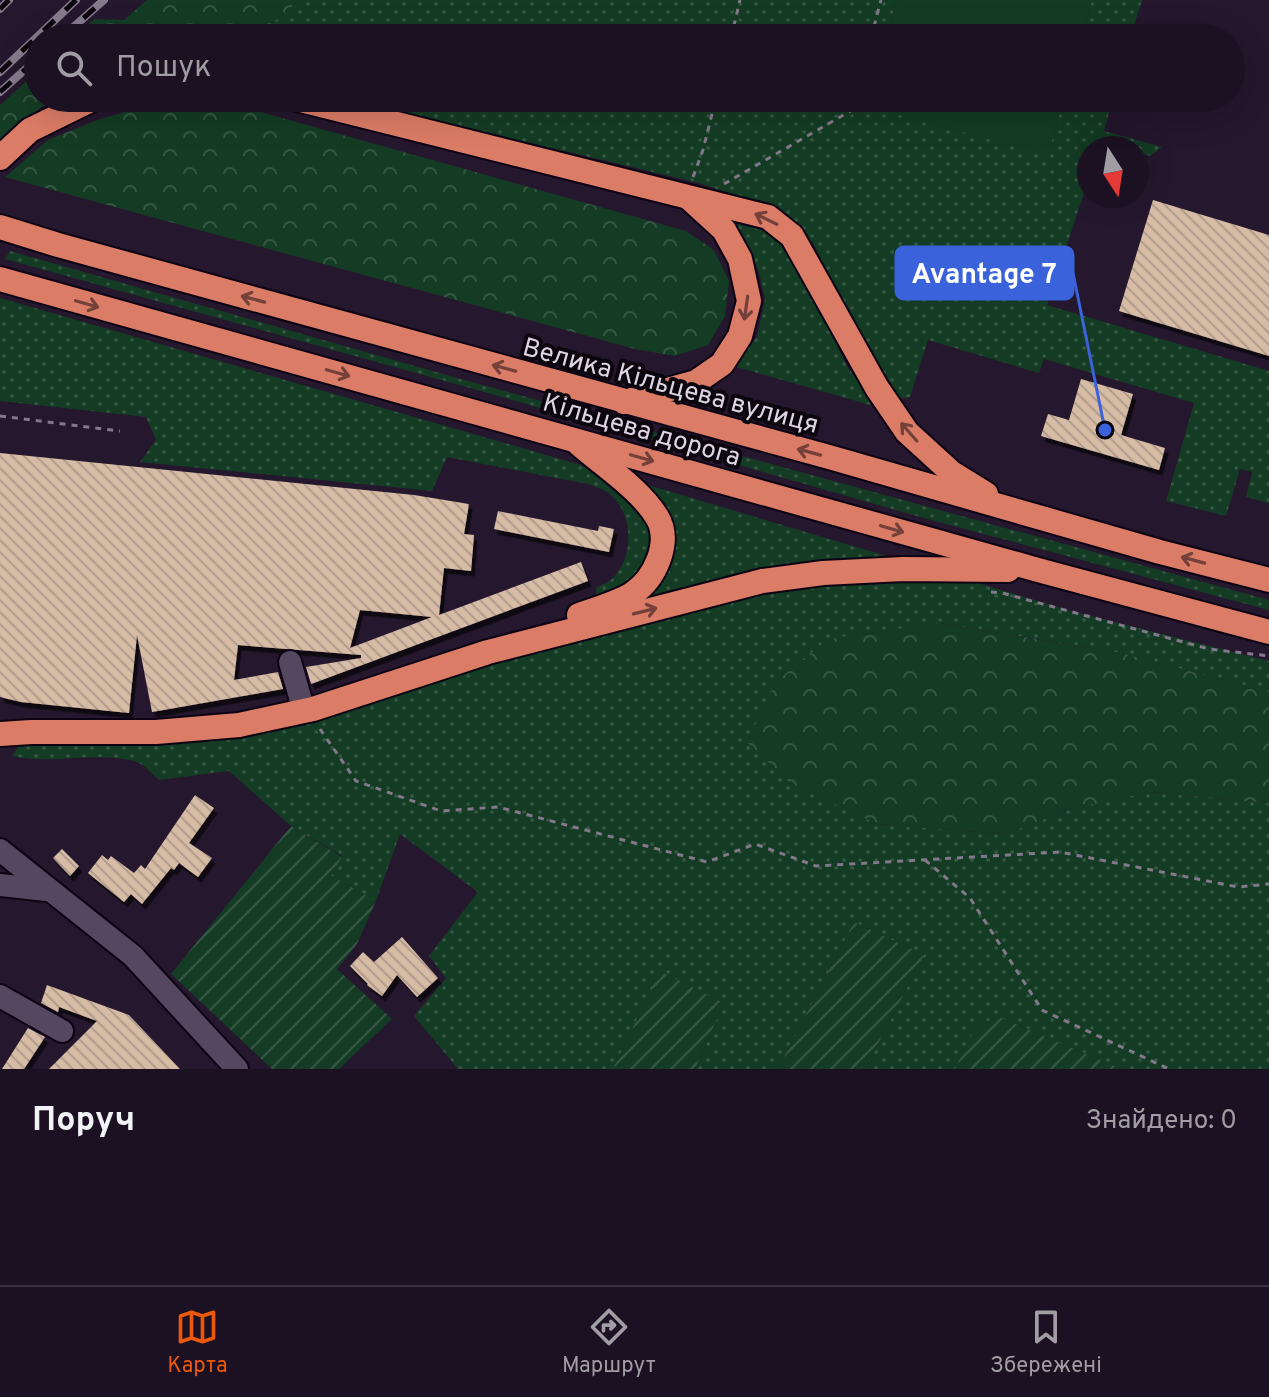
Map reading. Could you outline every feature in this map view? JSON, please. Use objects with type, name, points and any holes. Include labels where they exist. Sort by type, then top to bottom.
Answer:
[{"type":"highway","points":[[0,158],[30,130],[67,112]]},
{"type":"highway","points":[[350,112],[768,217],[792,236],[877,388],[907,432],[952,473],[1015,511]]},
{"type":"highway","points":[[624,402],[696,382],[722,364],[740,336],[749,301],[740,259],[724,230],[693,197]]},
{"type":"highway","name":"Велика Кільцева вулиця","points":[[0,227],[1269,580]]},
{"type":"highway","name":"Кільцева дорога","points":[[6,281],[1269,632]]},
{"type":"highway","points":[[488,652],[633,594],[658,562],[663,541],[659,520],[645,501],[573,439]]},
{"type":"highway","points":[[0,734],[156,732],[239,725],[308,710],[488,652],[762,581],[903,569],[1038,570]]},
{"type":"street","points":[[290,662],[308,710]]},
{"type":"street","points":[[0,850],[133,956],[237,1069]]},
{"type":"street","points":[[0,885],[50,890]]},
{"type":"street","points":[[3,1005],[62,1031]]},
{"type":"path","points":[[734,24],[740,0]]},
{"type":"path","points":[[875,24],[881,0]]},
{"type":"path","points":[[693,197],[712,112]]},
{"type":"path","points":[[693,197],[848,112]]},
{"type":"path","points":[[0,416],[120,431]]},
{"type":"path","points":[[988,591],[1209,649],[1269,656]]},
{"type":"path","points":[[308,710],[356,781],[441,811],[498,807],[707,862],[755,844],[816,866],[1060,852],[1238,887],[1269,884]]},
{"type":"path","points":[[924,860],[970,898],[1042,1010],[1169,1069]]},
{"type":"green space","points":[[147,0],[300,0],[271,24],[89,24],[94,19],[124,20]]},
{"type":"green space","points":[[300,0],[897,0],[890,24],[271,24]]},
{"type":"green space","points":[[897,0],[1092,0],[1085,24],[890,24]]},
{"type":"green space","points":[[1092,0],[1142,0],[1134,24],[1085,24]]},
{"type":"green space","points":[[24,84],[24,112],[35,112],[0,140],[0,105]]},
{"type":"green space","points":[[125,112],[261,112],[686,231],[714,250],[729,281],[725,316],[708,345],[675,356],[635,349],[5,177],[48,140]]},
{"type":"green space","points":[[402,112],[893,112],[1048,154],[1060,112],[1109,112],[1104,131],[1122,136],[1077,136],[1079,208],[1047,305],[1269,371],[1269,503],[1246,497],[1252,472],[1240,469],[1226,516],[1166,501],[1194,403],[1044,359],[1039,373],[928,340],[910,397],[898,399],[872,359],[813,243],[777,209],[699,183]]},
{"type":"green space","points":[[888,112],[1060,112],[1048,155]]},
{"type":"green space","points":[[1149,143],[1162,147],[1150,156]]},
{"type":"green space","points":[[729,221],[768,231],[792,257],[848,368],[881,408],[733,366],[757,337],[765,299],[759,272],[745,239]]},
{"type":"green space","points":[[10,251],[457,378],[1269,600],[1269,610],[920,517],[5,259]]},
{"type":"green space","points":[[0,298],[574,463],[1075,612],[1269,661],[1269,692],[1121,653],[940,623],[828,639],[790,783],[877,824],[1004,834],[1076,807],[1151,792],[1269,803],[1269,1069],[1122,1069],[999,1017],[976,1027],[955,1069],[865,1069],[924,955],[854,922],[778,1069],[695,1069],[724,1003],[660,972],[613,1069],[458,1069],[414,1016],[446,978],[429,956],[478,892],[400,834],[376,901],[330,875],[342,856],[291,826],[229,771],[159,780],[141,764],[119,758],[42,759],[12,756],[21,743],[246,736],[311,721],[489,659],[596,634],[596,588],[611,579],[620,568],[628,545],[622,509],[606,491],[588,484],[447,457],[432,491],[140,462],[156,440],[146,417],[0,401]]},
{"type":"green space","points":[[939,623],[1121,653],[1269,692],[1269,803],[1151,792],[1070,809],[1004,834],[877,824],[790,783],[747,742],[776,682],[828,639]]},
{"type":"green space","points":[[291,826],[342,857],[330,875],[376,901],[357,944],[337,969],[392,1019],[339,1069],[272,1069],[171,974]]},
{"type":"green space","points":[[854,922],[924,955],[865,1069],[778,1069]]},
{"type":"green space","points":[[660,971],[724,1003],[695,1069],[613,1069]]},
{"type":"green space","points":[[999,1017],[1122,1069],[955,1069],[976,1026]]},
{"type":"building","points":[[1153,200],[1269,235],[1269,356],[1119,311]]},
{"type":"building","points":[[1081,379],[1133,394],[1121,435],[1165,448],[1159,470],[1041,436],[1048,414],[1069,420]]},
{"type":"building","points":[[0,453],[414,495],[469,504],[464,534],[474,535],[471,571],[444,568],[439,615],[581,562],[588,581],[311,684],[306,667],[361,658],[361,655],[238,645],[234,680],[278,672],[283,689],[152,712],[137,635],[129,713],[0,697]],"holes":[[[360,610],[432,617],[350,648]]]},
{"type":"building","points":[[498,511],[598,531],[599,526],[614,529],[609,552],[494,529]]},
{"type":"building","points":[[195,795],[214,808],[189,843],[212,858],[198,877],[179,863],[174,870],[171,868],[142,904],[131,894],[124,902],[88,873],[102,855],[108,860],[111,856],[134,873],[141,865],[145,869]]},
{"type":"building","points":[[62,849],[79,866],[70,876],[53,858]]},
{"type":"building","points":[[402,937],[438,978],[417,997],[397,975],[382,996],[350,966],[363,952],[374,962]]},
{"type":"building","points":[[47,985],[129,1015],[180,1069],[49,1069],[97,1021],[59,1007],[58,1012],[41,1003]]},
{"type":"building","points":[[28,1028],[45,1037],[24,1069],[2,1069]]},
{"type":"railway","points":[[0,9],[9,0]]},
{"type":"railway","points":[[51,24],[76,0]]},
{"type":"railway","points":[[77,24],[104,0]]},
{"type":"railway","points":[[0,72],[24,49]]},
{"type":"railway","points":[[0,92],[24,71]]},
{"type":"place","name":"Avantage 7","points":[[1105,430]]}]
